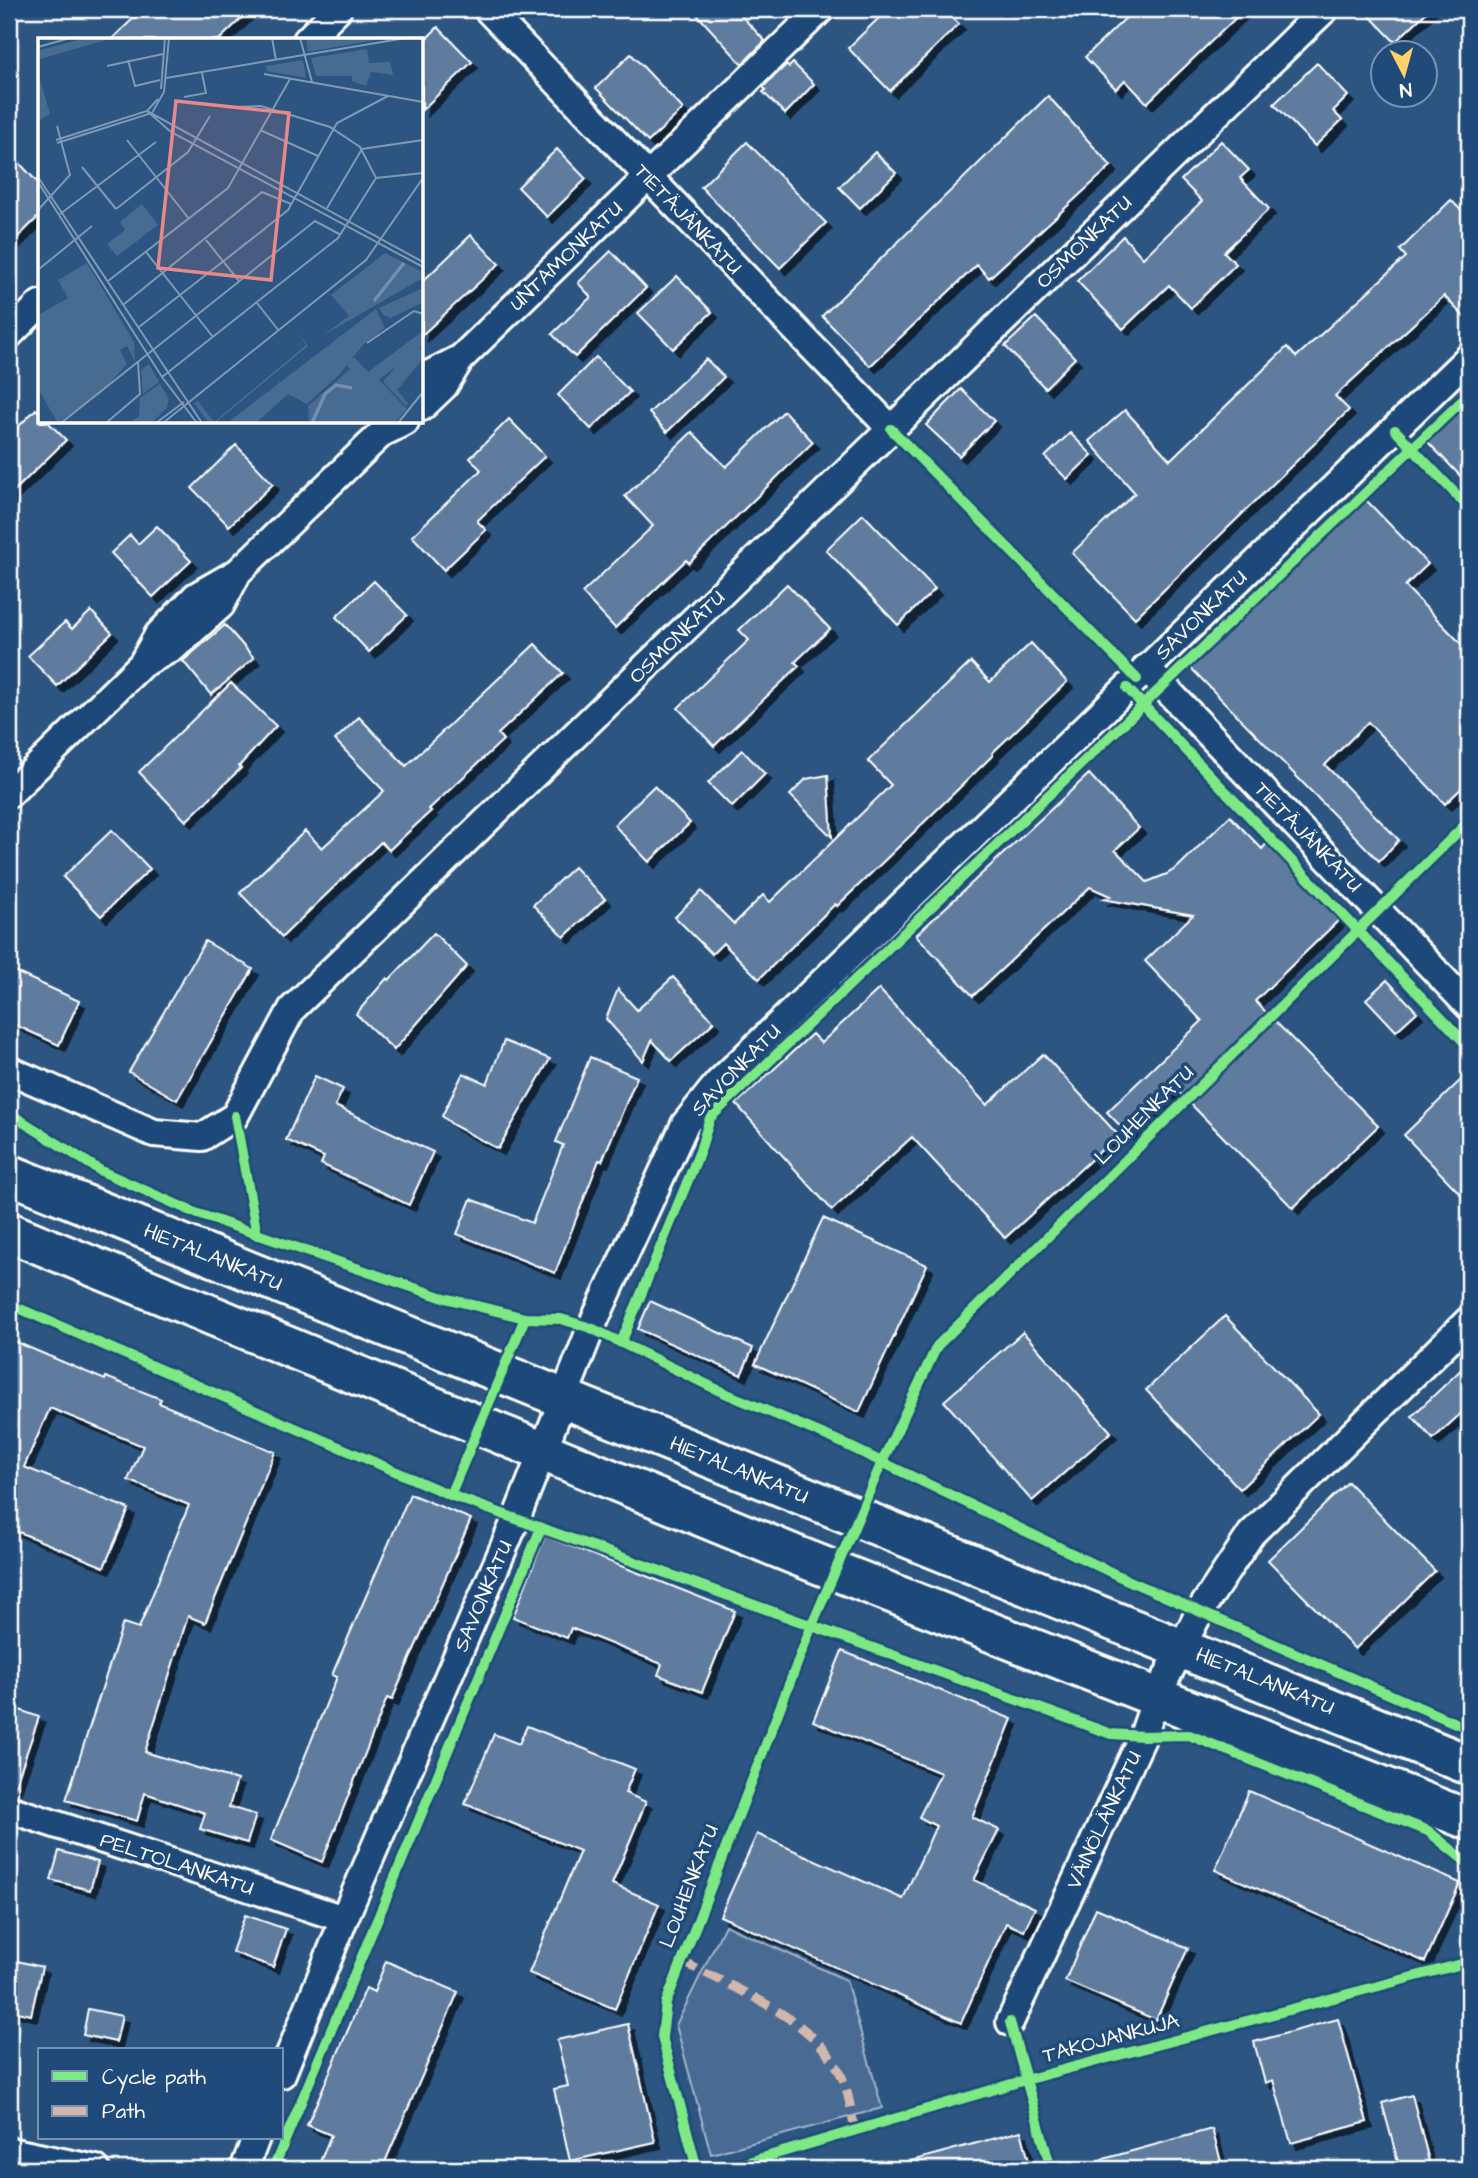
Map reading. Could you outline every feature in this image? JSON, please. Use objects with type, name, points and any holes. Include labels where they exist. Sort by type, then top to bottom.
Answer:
[{"type":"main road","name":"HIETALANKATU","points":[[9,1174],[1469,1765]]},
{"type":"main road","points":[[9,1232],[896,1596],[1469,1820]]},
{"type":"street","points":[[309,38],[338,9]]},
{"type":"street","name":"TIETÄJÄNKATU","points":[[486,9],[891,429]]},
{"type":"street","name":"UNTAMONKATU","points":[[424,405],[444,386],[461,358],[821,9]]},
{"type":"street","name":"OSMONKATU","points":[[9,1070],[154,1133],[202,1137],[235,1116],[292,1009],[1325,9]]},
{"type":"street","points":[[9,335],[38,306]]},
{"type":"street","name":"SAVONKATU","points":[[284,2069],[344,1919],[516,1519],[562,1398],[685,1124],[718,1083],[1469,357]]},
{"type":"street","name":"UNTAMONKATU","points":[[424,376],[461,358]]},
{"type":"street","points":[[9,794],[142,664],[174,647],[220,605],[238,572],[391,425]]},
{"type":"street","name":"TIETÄJÄNKATU","points":[[1146,668],[1469,1006]]},
{"type":"street","name":"VÄINÖLÄNKATU","points":[[1010,2022],[1143,1736],[1156,1698],[1200,1611],[1251,1534],[1469,1320]]},
{"type":"street","name":"PELTOLANKATU","points":[[9,1809],[344,1919]]},
{"type":"street","points":[[244,2169],[255,2140]]},
{"type":"street","points":[[9,2151],[96,2169]]},
{"type":"shaded area","points":[[725,1925],[846,1980],[882,2108],[711,2154],[676,2025]]},
{"type":"building","points":[[143,9],[251,9],[221,38],[113,38]]},
{"type":"building","points":[[692,9],[735,9],[765,41],[742,64]]},
{"type":"building","points":[[888,9],[944,9],[959,24],[890,91],[848,48]]},
{"type":"building","points":[[1135,9],[1245,9],[1147,103],[1125,80],[1116,89],[1085,57]]},
{"type":"building","points":[[1363,9],[1430,9],[1399,38],[1391,38]]},
{"type":"building","points":[[438,27],[472,62],[424,108],[424,41]]},
{"type":"building","points":[[631,54],[683,109],[648,142],[596,88]]},
{"type":"building","points":[[793,63],[814,84],[785,114],[763,92],[766,90],[763,87],[786,65],[789,67]]},
{"type":"building","points":[[1317,63],[1348,96],[1333,111],[1342,120],[1315,146],[1274,104]]},
{"type":"building","points":[[1048,96],[1111,166],[989,278],[977,265],[870,366],[822,316]]},
{"type":"building","points":[[1221,141],[1249,170],[1240,178],[1269,209],[1224,252],[1236,264],[1191,308],[1169,285],[1123,329],[1077,281],[1123,236],[1143,258],[1202,201],[1181,180]]},
{"type":"building","points":[[747,142],[826,223],[780,268],[701,187]]},
{"type":"building","points":[[557,149],[586,179],[547,217],[518,187]]},
{"type":"building","points":[[9,152],[38,183],[38,217],[9,246]]},
{"type":"building","points":[[875,152],[896,173],[860,208],[839,187]]},
{"type":"building","points":[[1451,200],[1469,219],[1469,322],[1444,296],[1335,396],[1349,410],[1135,618],[1072,553],[1135,493],[1089,441],[1125,410],[1170,460],[1287,347],[1296,357],[1406,257],[1400,250]]},
{"type":"building","points":[[471,235],[499,264],[424,333],[424,280]]},
{"type":"building","points":[[611,251],[646,288],[575,357],[552,334],[591,297],[578,283]]},
{"type":"building","points":[[677,276],[712,312],[673,349],[638,313]]},
{"type":"building","points":[[1036,317],[1075,358],[1045,388],[1005,346]]},
{"type":"building","points":[[596,357],[630,392],[591,429],[558,395]]},
{"type":"building","points":[[706,359],[724,377],[667,432],[649,413]]},
{"type":"building","points":[[961,389],[994,421],[959,456],[926,425]]},
{"type":"building","points":[[1469,395],[1469,485],[1424,438]]},
{"type":"building","points":[[36,409],[38,424],[50,424],[66,440],[9,496],[9,436]]},
{"type":"building","points":[[784,411],[813,442],[689,563],[686,560],[615,628],[582,593],[653,526],[625,496],[692,432],[726,467]]},
{"type":"building","points":[[509,419],[545,456],[477,521],[486,530],[444,570],[412,536],[481,470],[470,458]]},
{"type":"building","points":[[1070,433],[1092,455],[1067,479],[1045,457]]},
{"type":"building","points":[[236,445],[273,484],[229,526],[192,488]]},
{"type":"building","points":[[1364,498],[1428,564],[1405,586],[1469,652],[1469,781],[1445,804],[1368,722],[1325,765],[1399,840],[1379,861],[1189,666]]},
{"type":"building","points":[[863,514],[935,589],[898,625],[826,550]]},
{"type":"building","points":[[157,526],[191,561],[153,597],[111,553],[130,535],[138,544]]},
{"type":"building","points":[[374,581],[407,615],[369,652],[336,617]]},
{"type":"building","points":[[787,584],[830,629],[795,662],[799,666],[714,746],[678,708],[749,640],[739,630]]},
{"type":"building","points":[[91,611],[112,633],[57,686],[28,656],[65,622],[72,629]]},
{"type":"building","points":[[225,625],[254,658],[211,695],[183,661]]},
{"type":"building","points":[[1031,643],[1067,682],[759,979],[723,943],[712,954],[675,917],[701,891],[734,924],[763,895],[770,902],[891,785],[868,761],[971,662],[990,682]]},
{"type":"building","points":[[535,644],[563,673],[498,734],[503,740],[429,809],[431,811],[389,850],[381,842],[282,937],[240,893],[305,831],[322,848],[384,791],[335,740],[359,717],[406,766]]},
{"type":"building","points":[[231,683],[276,726],[239,766],[241,768],[186,821],[139,772]]},
{"type":"building","points":[[742,750],[765,774],[732,807],[708,783]]},
{"type":"building","points":[[1089,774],[1139,828],[1115,850],[1147,882],[1178,867],[1230,816],[1262,849],[1268,842],[1341,918],[1255,1001],[1378,1126],[1293,1208],[1176,1089],[1129,1135],[1107,1112],[1202,1021],[1145,961],[1193,915],[1103,899],[1110,896],[1090,887],[973,996],[916,935]]},
{"type":"building","points":[[828,775],[832,837],[790,795],[806,779]]},
{"type":"building","points":[[654,786],[690,823],[649,862],[614,825]]},
{"type":"building","points":[[112,830],[150,869],[101,916],[63,877]]},
{"type":"building","points":[[574,867],[605,899],[564,937],[533,905]]},
{"type":"building","points":[[434,933],[467,966],[394,1050],[356,1014],[387,978],[389,980]]},
{"type":"building","points":[[205,941],[253,969],[177,1100],[129,1072]]},
{"type":"building","points":[[9,969],[79,1001],[59,1045],[9,1022]]},
{"type":"building","points":[[673,977],[714,1022],[671,1061],[652,1040],[643,1061],[606,1019],[618,989],[637,1010]]},
{"type":"building","points":[[1387,980],[1417,1012],[1396,1031],[1366,999]]},
{"type":"building","points":[[879,989],[987,1105],[1043,1054],[1118,1135],[1005,1238],[912,1137],[832,1210],[736,1104],[812,1034],[821,1043]]},
{"type":"building","points":[[504,1041],[550,1059],[498,1149],[453,1125],[442,1116],[463,1073],[487,1084]]},
{"type":"building","points":[[590,1057],[637,1077],[602,1161],[599,1160],[555,1273],[457,1234],[471,1199],[532,1223],[563,1145],[556,1142]]},
{"type":"building","points":[[1469,1072],[1469,1203],[1404,1135]]},
{"type":"building","points":[[315,1076],[343,1089],[335,1106],[433,1152],[409,1205],[321,1164],[324,1157],[286,1140]]},
{"type":"building","points":[[823,1218],[927,1265],[859,1412],[755,1364]]},
{"type":"building","points":[[650,1301],[753,1348],[741,1375],[638,1329]]},
{"type":"building","points":[[1225,1316],[1319,1414],[1240,1489],[1146,1390]]},
{"type":"building","points":[[1023,1332],[1111,1432],[1032,1501],[944,1401]]},
{"type":"building","points":[[9,1339],[105,1380],[106,1377],[161,1399],[159,1403],[275,1452],[205,1623],[188,1616],[145,1752],[237,1780],[229,1807],[256,1815],[247,1843],[200,1829],[205,1813],[145,1793],[137,1821],[66,1800],[123,1623],[139,1628],[189,1505],[128,1480],[143,1446],[50,1408],[24,1467],[129,1509],[104,1567],[9,1528]]},
{"type":"building","points":[[1469,1362],[1469,1406],[1433,1439],[1412,1416]]},
{"type":"building","points":[[1348,1482],[1435,1571],[1355,1649],[1268,1560]]},
{"type":"building","points":[[410,1494],[471,1519],[392,1700],[387,1698],[322,1862],[271,1840],[337,1677],[332,1675]]},
{"type":"building","points":[[545,1536],[735,1611],[702,1692],[658,1675],[662,1664],[571,1628],[567,1638],[513,1617]]},
{"type":"building","points":[[842,1651],[1012,1719],[972,1817],[999,1830],[974,1880],[1035,1908],[1024,1931],[1006,1923],[961,2023],[720,1916],[757,1834],[903,1899],[936,1826],[919,1817],[941,1773],[813,1721]]},
{"type":"building","points":[[9,1706],[39,1717],[13,1792],[9,1792]]},
{"type":"building","points":[[527,1726],[635,1769],[625,1793],[646,1802],[612,1884],[659,1904],[615,2009],[529,1973],[580,1851],[465,1804],[494,1734],[519,1744]]},
{"type":"building","points":[[1249,1791],[1460,1883],[1425,1962],[1215,1870]]},
{"type":"building","points":[[59,1851],[98,1862],[90,1890],[51,1880]]},
{"type":"building","points":[[1096,1908],[1188,1948],[1156,2020],[1065,1981]]},
{"type":"building","points":[[245,1915],[286,1929],[273,1967],[232,1952]]},
{"type":"building","points":[[9,1959],[42,1967],[31,2015],[9,2010]]},
{"type":"building","points":[[386,1961],[458,1992],[382,2169],[317,2169],[331,2135],[307,2125],[366,1988],[374,1992]]},
{"type":"building","points":[[88,2009],[122,2016],[116,2042],[83,2035]]},
{"type":"building","points":[[1338,2019],[1367,2122],[1291,2143],[1273,2080],[1265,2083],[1254,2042]]},
{"type":"building","points":[[628,2024],[655,2142],[570,2161],[554,2089],[568,2086],[557,2040]]},
{"type":"building","points":[[1412,2095],[1431,2169],[1400,2169],[1382,2103]]},
{"type":"building","points":[[1212,2129],[1223,2169],[1097,2169],[1096,2161]]},
{"type":"building","points":[[1021,2131],[1031,2169],[912,2169],[911,2161]]},
{"type":"marked path","points":[[681,1961],[768,2005],[809,2034],[825,2050],[838,2069],[849,2099],[855,2131]]},
{"type":"cycle path","points":[[621,1343],[700,1151],[710,1118],[1469,394]]},
{"type":"cycle path","points":[[891,429],[1137,679]]},
{"type":"cycle path","points":[[1395,430],[1469,508]]},
{"type":"cycle path","points":[[1127,688],[1469,1047]]},
{"type":"cycle path","name":"LOUHENKATU","points":[[697,2169],[662,2037],[666,2003],[812,1625],[882,1462],[937,1346],[1469,821]]},
{"type":"cycle path","points":[[9,1113],[101,1171],[198,1214],[441,1297],[525,1318],[561,1319],[591,1328],[720,1391],[834,1439],[1125,1579],[1469,1729]]},
{"type":"cycle path","points":[[235,1116],[257,1235]]},
{"type":"cycle path","points":[[9,1304],[450,1495],[1111,1734],[1189,1735],[1428,1831],[1469,1864]]},
{"type":"cycle path","points":[[450,1495],[525,1318]]},
{"type":"cycle path","points":[[273,2169],[541,1528]]},
{"type":"cycle path","name":"TAKOJANKUJA","points":[[725,2169],[1025,2080],[1469,1962]]},
{"type":"cycle path","points":[[1010,2022],[1051,2169]]}]
